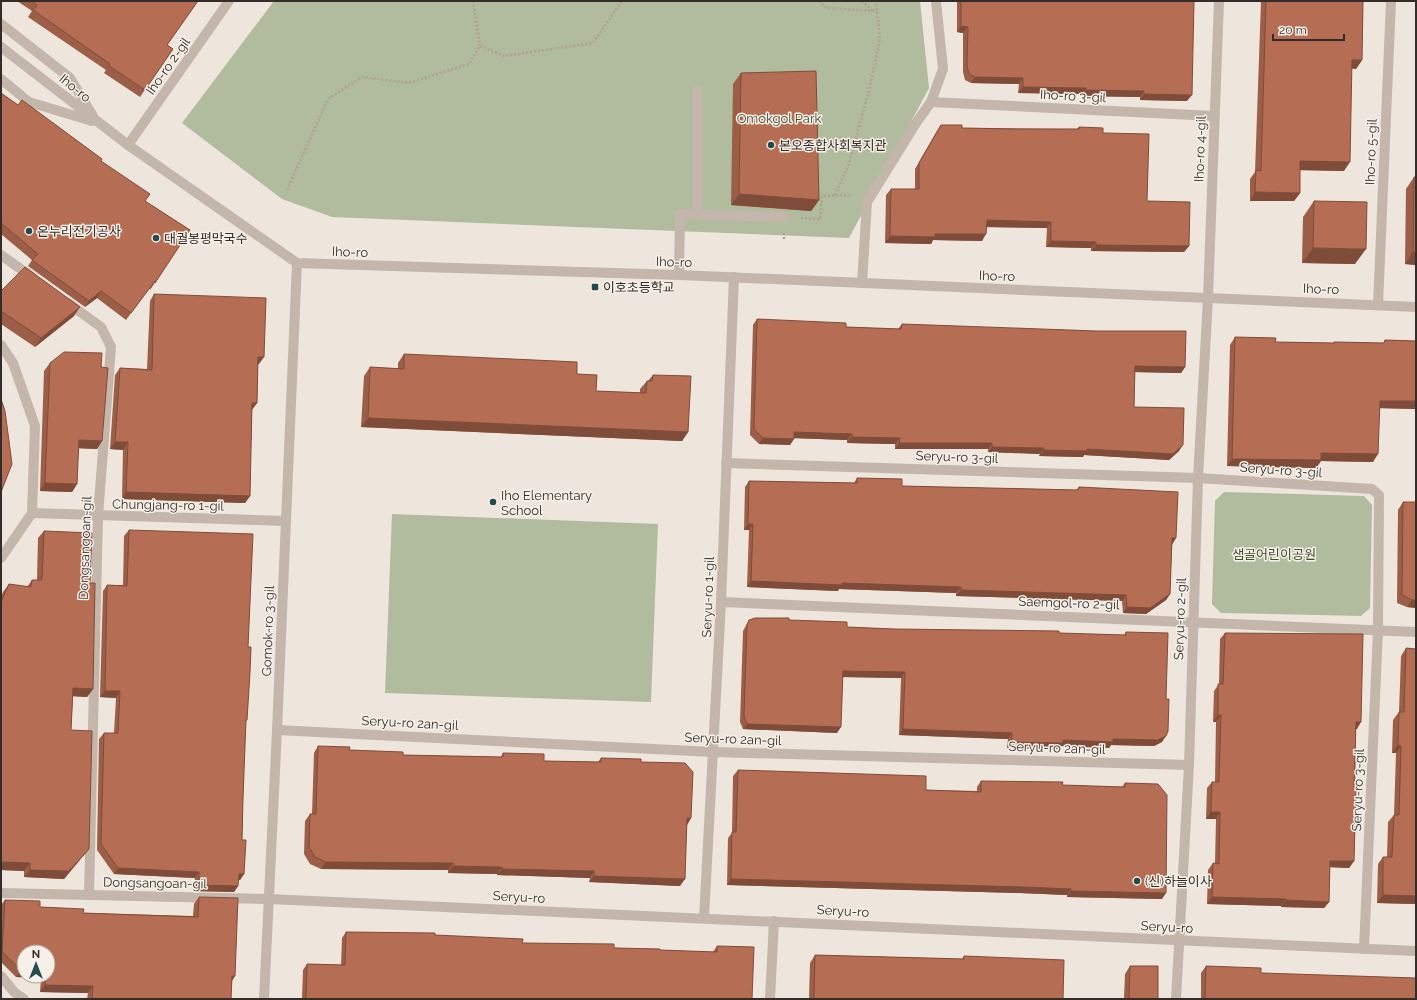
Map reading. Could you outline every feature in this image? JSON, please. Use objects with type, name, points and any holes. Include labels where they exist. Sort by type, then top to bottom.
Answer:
[{"type":"street","name":"Iho-ro 2-gil","points":[[128,146],[229,1]]},
{"type":"street","points":[[862,283],[867,202],[916,123],[931,102],[943,69],[936,1]]},
{"type":"street","name":"Iho-ro 4-gil","points":[[1208,298],[1219,1]]},
{"type":"street","name":"Iho-ro 5-gil","points":[[1378,305],[1391,1]]},
{"type":"street","points":[[1,24],[70,78],[97,123]]},
{"type":"street","name":"Iho-ro","points":[[1,47],[128,146],[297,263],[734,277],[1416,307]]},
{"type":"street","points":[[1,79],[29,102],[97,123]]},
{"type":"street","points":[[697,214],[698,91]]},
{"type":"street","name":"Iho-ro 3-gil","points":[[931,102],[1214,116]]},
{"type":"street","points":[[679,275],[680,214],[784,217]]},
{"type":"street","points":[[1,255],[39,282]]},
{"type":"street","name":"Gomok-ro 3-gil","points":[[264,999],[297,263]]},
{"type":"street","name":"Seryu-ro 1-gil","points":[[704,918],[721,602],[734,277]]},
{"type":"street","name":"Dongsangoan-gil","points":[[58,296],[101,327],[110,347],[98,516],[89,895]]},
{"type":"street","name":"Seryu-ro 2-gil","points":[[1176,999],[1189,765],[1198,478],[1208,298]]},
{"type":"street","points":[[1,345],[13,363],[35,426],[32,513],[1,558]]},
{"type":"street","name":"Seryu-ro 3-gil","points":[[726,463],[1198,478],[1372,489],[1379,495],[1378,630],[1364,950]]},
{"type":"street","name":"Chungjang-ro 1-gil","points":[[32,513],[286,521]]},
{"type":"street","name":"Saemgol-ro 2-gil","points":[[721,602],[1193,621],[1416,632]]},
{"type":"street","name":"Seryu-ro 2an-gil","points":[[277,730],[713,752],[1189,765]]},
{"type":"street","name":"Dongsangoan-gil","points":[[1,893],[269,899]]},
{"type":"street","name":"Seryu-ro","points":[[269,899],[774,921],[1364,950],[1416,951]]},
{"type":"street","points":[[770,999],[774,921]]},
{"type":"street","points":[[1,976],[14,992],[24,999]]},
{"type":"path","points":[[287,190],[328,99],[362,77],[409,83],[470,64],[480,46],[473,1]]},
{"type":"path","points":[[480,46],[504,56],[593,43],[622,1]]},
{"type":"path","points":[[819,1],[827,8],[877,12]]},
{"type":"path","points":[[862,1],[873,11]]},
{"type":"path","points":[[835,195],[848,166],[869,91],[880,38],[876,1]]},
{"type":"path","points":[[784,217],[820,219],[822,196],[858,194]]},
{"type":"green space","name":"Omokgol Park","points":[[274,1],[920,1],[929,88],[849,238],[332,217],[282,199],[182,123]]},
{"type":"green space","name":"샘골어린이공원","points":[[1224,492],[1364,496],[1372,505],[1370,608],[1361,616],[1221,613],[1212,604],[1215,501]]},
{"type":"green space","points":[[392,514],[658,524],[651,702],[385,693]]},
{"type":"building","points":[[32,1],[198,1],[167,45],[173,49],[145,90],[109,66],[110,64],[33,10],[37,5]]},
{"type":"building","points":[[961,1],[1194,1],[1192,95],[1144,94],[1144,91],[1086,90],[1086,88],[1023,87],[1023,78],[975,77],[969,74],[967,66],[968,27],[961,26]]},
{"type":"building","points":[[1266,1],[1363,1],[1362,60],[1352,60],[1350,162],[1300,161],[1300,193],[1255,192],[1256,170],[1261,171]]},
{"type":"building","name":"본오종합사회복지관","points":[[816,71],[819,200],[739,194],[741,73]]},
{"type":"building","points":[[1,93],[18,105],[22,100],[102,159],[101,161],[150,194],[145,201],[190,230],[155,283],[155,281],[131,313],[101,291],[89,301],[32,260],[38,254],[1,223]]},
{"type":"building","points":[[941,125],[962,125],[962,128],[1016,129],[1079,129],[1079,127],[1103,128],[1103,133],[1149,134],[1147,201],[1190,202],[1189,246],[1096,245],[1096,242],[1051,241],[1051,222],[987,220],[986,234],[935,234],[935,237],[890,236],[891,189],[919,189],[919,163]]},
{"type":"building","points":[[1414,177],[1416,177],[1416,252],[1413,252]]},
{"type":"building","points":[[1314,201],[1367,202],[1366,249],[1313,248]]},
{"type":"building","points":[[25,267],[80,307],[41,338],[1,311],[1,291]]},
{"type":"building","points":[[154,294],[266,298],[264,357],[258,357],[257,403],[252,403],[250,496],[126,492],[128,442],[115,442],[120,368],[152,370]]},
{"type":"building","points":[[757,319],[846,323],[846,327],[901,329],[902,324],[1097,331],[1186,331],[1185,367],[1135,366],[1134,407],[1184,408],[1183,445],[1173,454],[1087,449],[1087,451],[992,447],[992,443],[899,443],[900,438],[852,437],[852,434],[794,432],[794,439],[763,438],[754,429]]},
{"type":"building","points":[[1235,337],[1276,338],[1275,342],[1384,343],[1385,340],[1416,341],[1416,401],[1380,401],[1378,454],[1321,453],[1321,460],[1232,459]]},
{"type":"building","points":[[64,352],[102,353],[101,367],[108,368],[102,441],[79,440],[77,484],[45,483],[50,363]]},
{"type":"building","points":[[404,354],[577,362],[577,374],[597,375],[596,391],[646,393],[647,381],[652,381],[653,375],[691,376],[688,432],[368,418],[370,367],[404,369]]},
{"type":"building","points":[[1,399],[5,411],[12,464],[1,492]]},
{"type":"building","points":[[857,478],[902,479],[902,486],[1078,490],[1079,487],[1178,492],[1176,538],[1172,538],[1170,594],[1150,608],[1127,607],[1126,595],[961,590],[961,587],[842,583],[842,585],[751,581],[753,524],[748,524],[749,481],[857,483]]},
{"type":"building","points":[[1403,502],[1416,502],[1416,600],[1412,600],[1402,595]]},
{"type":"building","points":[[129,530],[253,534],[248,647],[251,647],[246,720],[242,840],[246,840],[244,874],[239,874],[238,886],[199,885],[199,872],[118,868],[101,844],[104,733],[118,733],[120,691],[105,691],[107,585],[127,586]]},
{"type":"building","points":[[44,531],[92,533],[90,583],[95,583],[93,689],[73,688],[71,730],[92,731],[89,849],[69,871],[30,870],[30,863],[1,862],[1,602],[9,584],[31,587],[32,580],[42,580]]},
{"type":"building","points":[[755,618],[789,618],[789,620],[847,622],[847,627],[894,629],[1059,631],[1059,633],[1126,635],[1126,632],[1168,633],[1166,699],[1169,699],[1168,731],[1166,736],[1158,740],[1113,739],[1113,742],[1063,740],[1063,743],[1012,742],[1012,733],[903,729],[905,672],[843,671],[841,727],[747,724],[744,716],[747,625],[749,620]]},
{"type":"building","points":[[1225,633],[1363,634],[1361,722],[1356,722],[1354,861],[1330,861],[1329,902],[1212,897],[1213,863],[1219,864],[1220,812],[1211,812],[1212,782],[1219,782],[1221,715],[1218,715],[1218,684],[1223,684]]},
{"type":"building","points":[[1406,648],[1416,649],[1416,896],[1383,895],[1383,857],[1392,857],[1394,815],[1399,815],[1401,746],[1398,745],[1399,712],[1404,712]]},
{"type":"building","points":[[318,746],[350,747],[349,750],[403,752],[403,755],[503,757],[503,753],[544,754],[544,761],[601,762],[601,758],[641,759],[641,762],[685,763],[693,772],[691,818],[687,818],[685,879],[594,876],[594,871],[502,869],[502,867],[453,866],[453,863],[326,862],[315,857],[309,847],[310,814],[316,814]]},
{"type":"building","points":[[738,770],[926,776],[926,790],[981,792],[981,781],[1063,782],[1062,785],[1125,787],[1125,783],[1158,784],[1167,795],[1166,893],[1071,891],[1071,889],[1024,887],[731,879],[732,832],[736,832]]},
{"type":"building","points":[[199,897],[238,898],[235,976],[232,976],[231,999],[92,999],[93,986],[45,985],[56,984],[56,944],[16,944],[16,965],[2,952],[5,900],[40,901],[40,907],[84,909],[83,913],[198,917]]},
{"type":"building","points":[[346,932],[435,933],[435,935],[523,939],[522,943],[614,944],[614,948],[660,950],[717,952],[717,946],[754,947],[752,999],[306,999],[307,964],[345,965]]},
{"type":"building","points":[[815,955],[964,959],[964,956],[1064,960],[1063,999],[814,999]]},
{"type":"building","points":[[1130,966],[1158,966],[1158,999],[1129,999]]},
{"type":"building","points":[[1206,966],[1261,968],[1261,973],[1416,978],[1416,999],[1205,999]]},
{"type":"place","name":"본오종합사회복지관","points":[[771,145]]},
{"type":"place","name":"온누리전기공사","points":[[29,231]]},
{"type":"place","name":"대궐봉평막국수","points":[[156,238]]},
{"type":"place","name":"이호초등학교","points":[[595,287]]},
{"type":"place","name":"Iho Elementary School","points":[[493,502]]},
{"type":"place","name":"(신)하늘이사","points":[[1137,881]]}]
